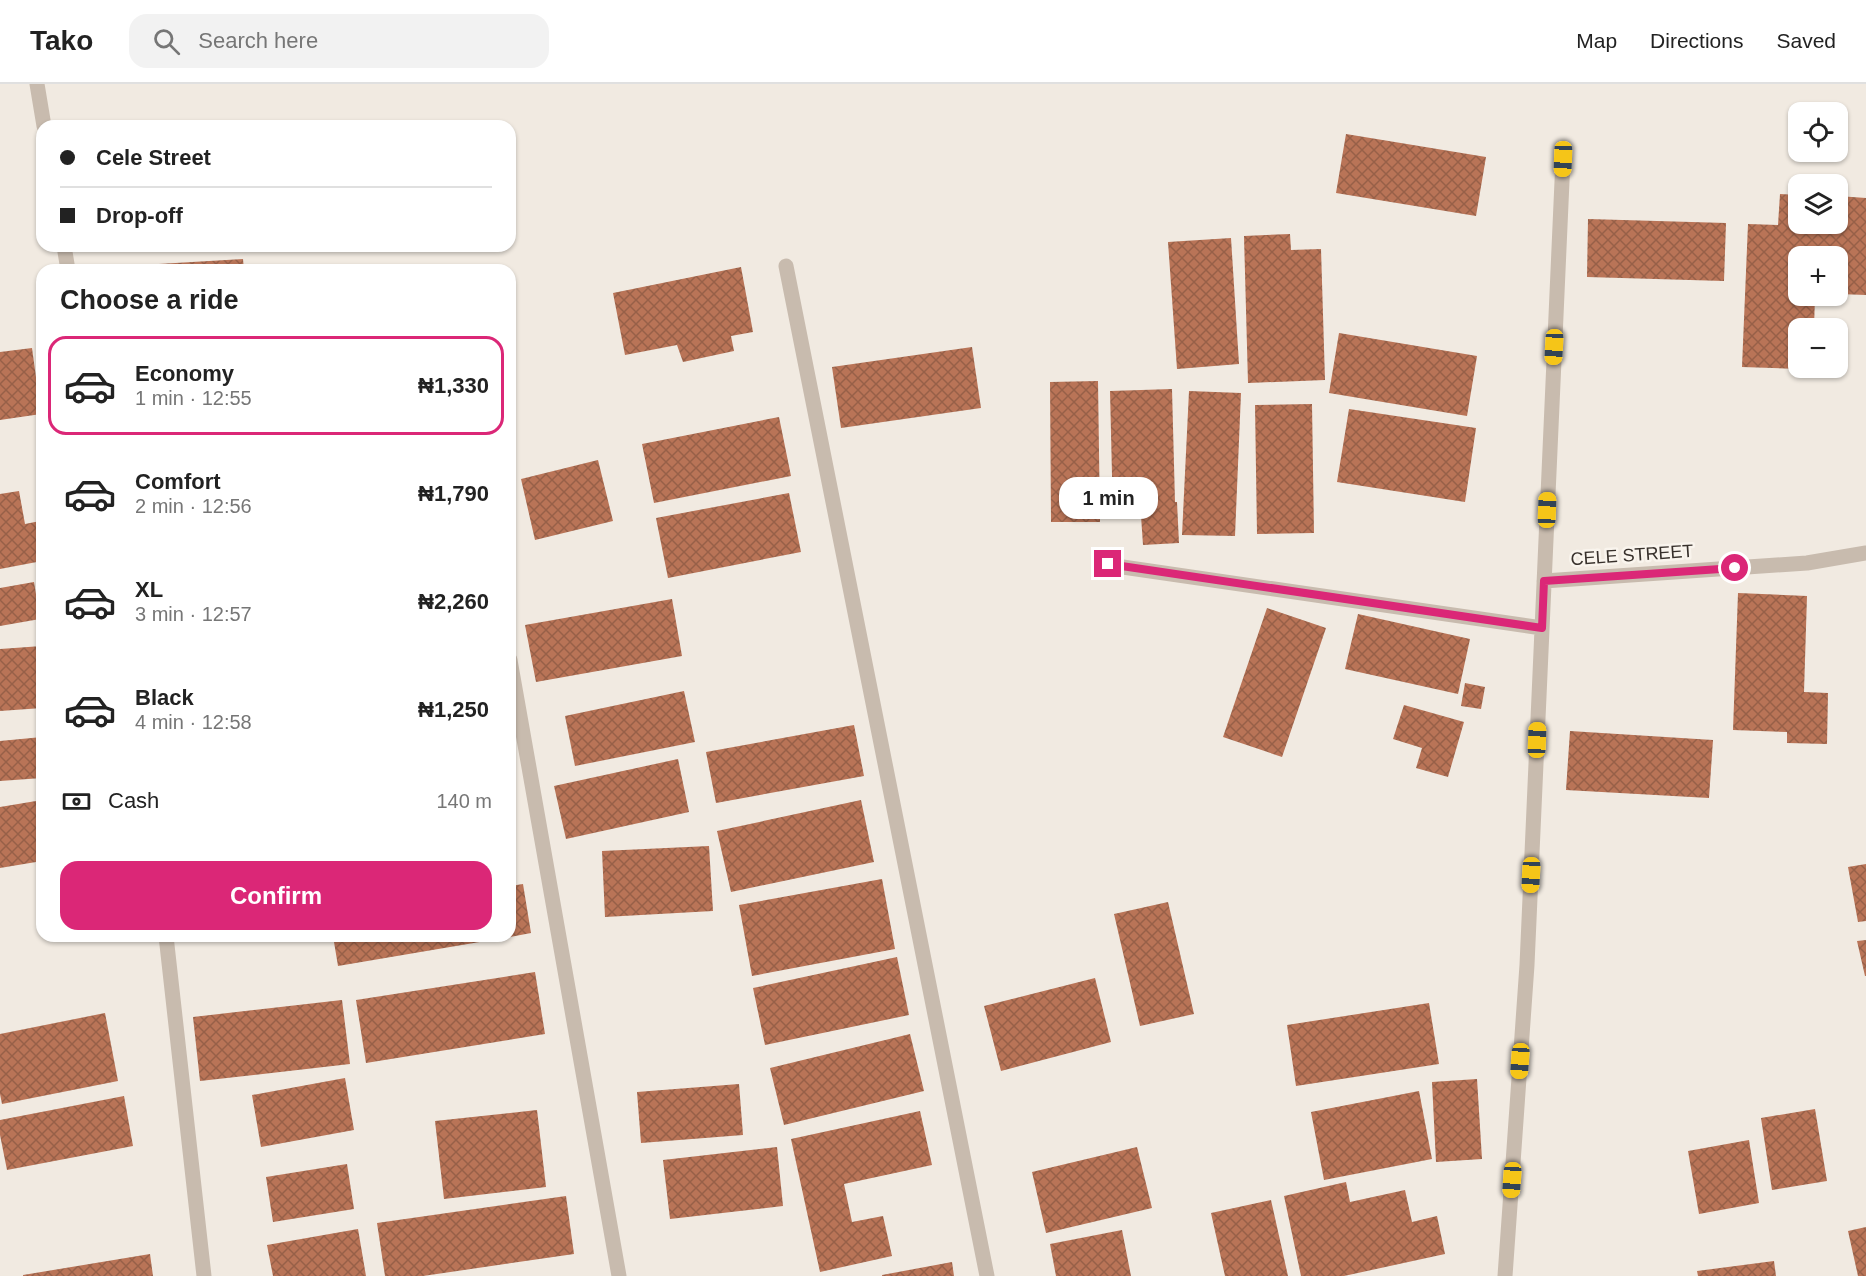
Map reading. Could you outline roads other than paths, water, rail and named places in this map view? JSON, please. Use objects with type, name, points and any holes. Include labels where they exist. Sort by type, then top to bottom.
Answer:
[{"type":"street","points":[[37,84],[43,120]]},
{"type":"street","points":[[1505,1276],[1527,965],[1563,159]]},
{"type":"street","points":[[786,266],[987,1276]]},
{"type":"street","name":"CELE STREET","points":[[1544,581],[1807,563],[1866,553]]},
{"type":"street","points":[[1108,564],[1542,628]]},
{"type":"street","points":[[516,694],[619,1276]]},
{"type":"street","points":[[167,942],[204,1276]]}]
